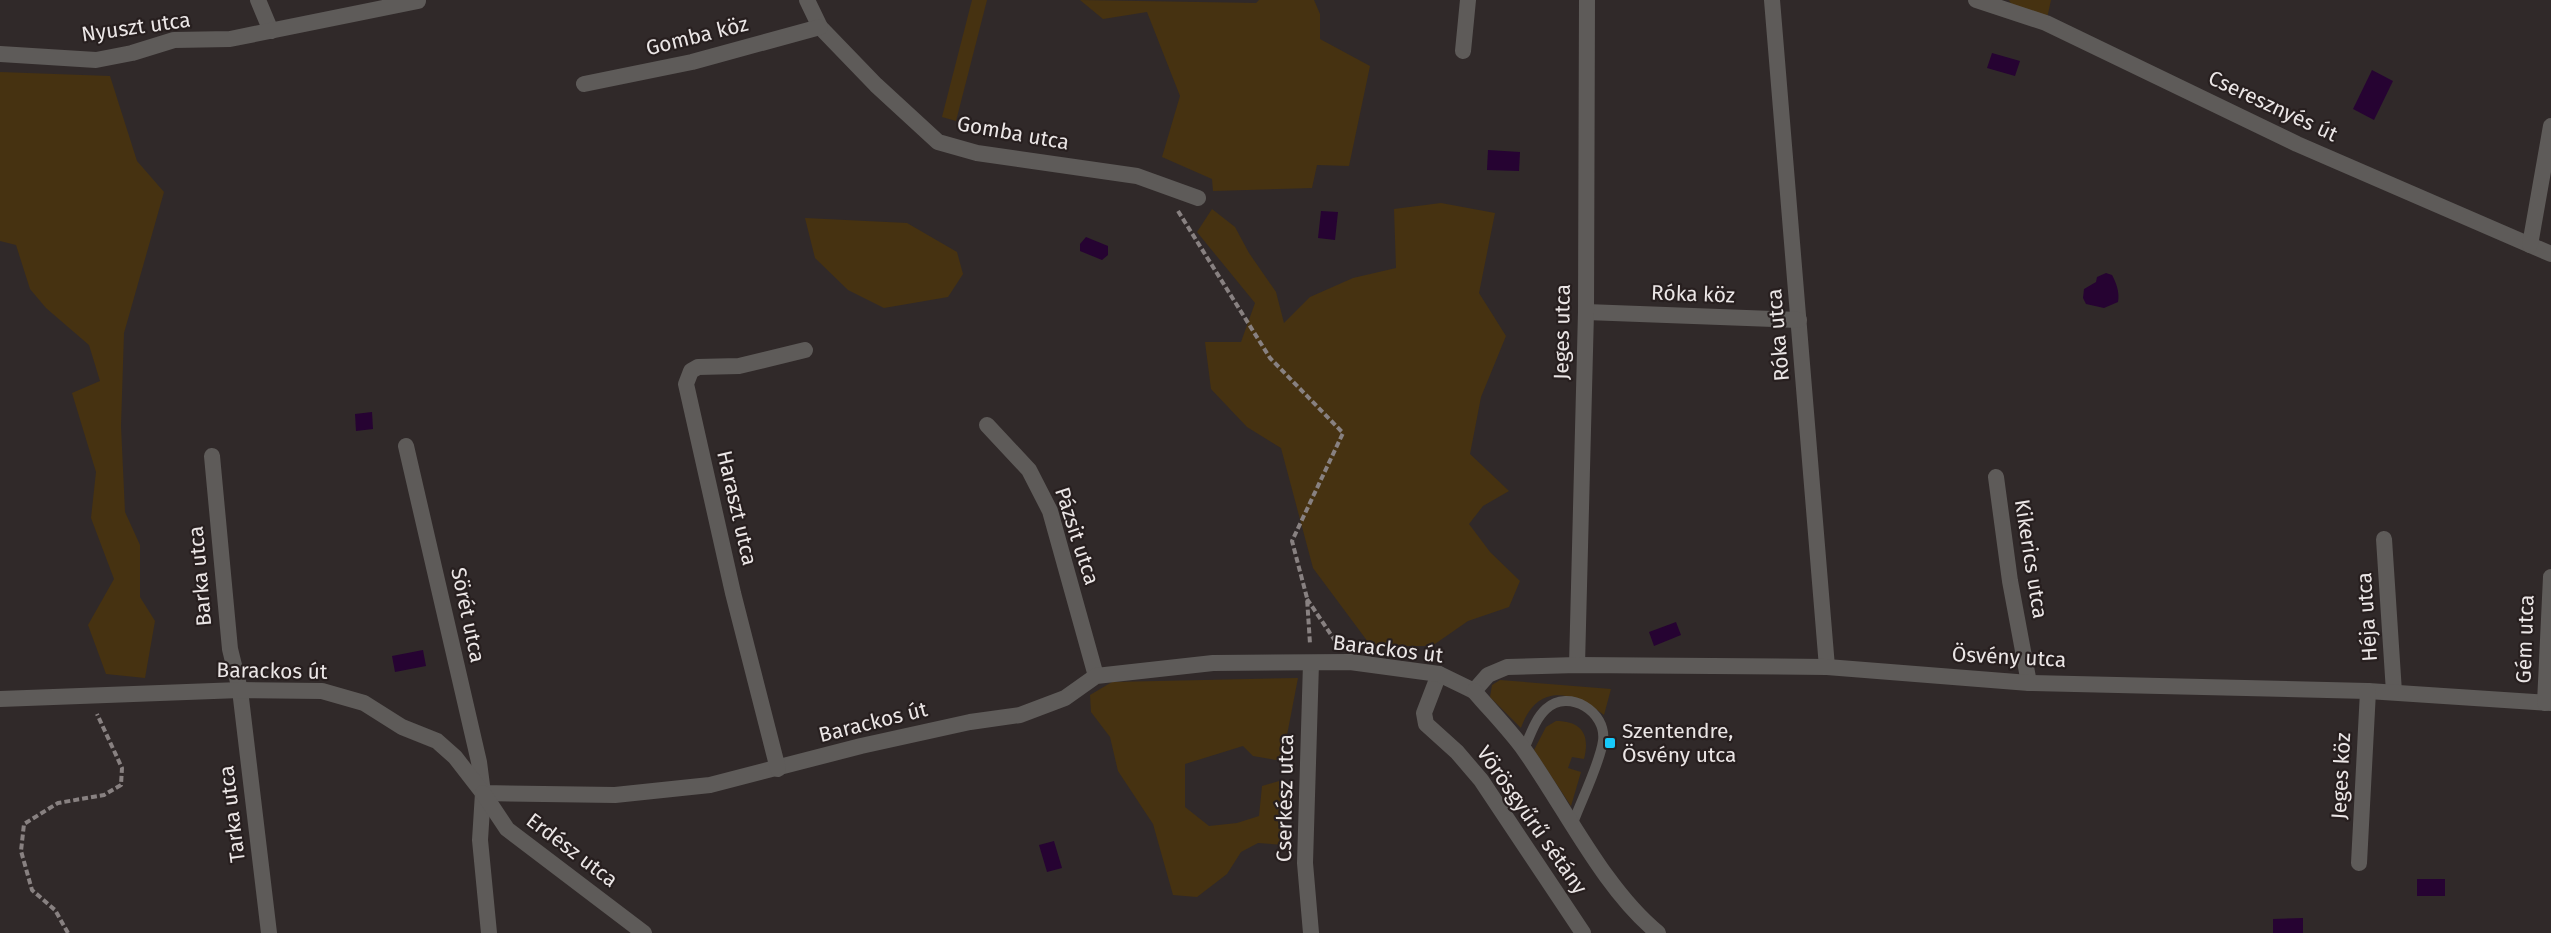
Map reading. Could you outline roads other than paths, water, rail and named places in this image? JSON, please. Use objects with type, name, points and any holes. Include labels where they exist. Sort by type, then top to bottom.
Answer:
[{"type":"street","points":[[258,0],[271,31]]},
{"type":"street","name":"Gomba utca","points":[[807,0],[820,27],[876,85],[938,142],[977,153],[1137,176],[1198,198]]},
{"type":"street","points":[[1463,51],[1468,0]]},
{"type":"street","name":"Jeges utca","points":[[1577,664],[1586,312],[1587,0]]},
{"type":"street","name":"Róka utca","points":[[1772,0],[1827,667]]},
{"type":"street","name":"Cseresznyés út","points":[[1976,0],[2013,7],[2296,144],[2551,254]]},
{"type":"street","name":"Nyuszt utca","points":[[0,54],[96,60],[132,53],[174,40],[230,39],[418,1]]},
{"type":"street","name":"Gomba köz","points":[[584,84],[692,62],[820,27]]},
{"type":"street","points":[[2530,245],[2551,126]]},
{"type":"street","name":"Róka köz","points":[[1586,312],[1799,320]]},
{"type":"street","name":"Haraszt utca","points":[[778,769],[732,587],[686,384],[691,371],[698,367],[739,366],[805,350]]},
{"type":"street","name":"Pázsit utca","points":[[987,425],[1029,470],[1050,511],[1096,676]]},
{"type":"street","name":"Sörét utca","points":[[406,446],[479,762],[483,793],[480,840],[489,933]]},
{"type":"street","name":"Barka utca","points":[[212,456],[230,649],[240,690]]},
{"type":"street","name":"Kikerics utca","points":[[1996,477],[2010,581],[2029,683]]},
{"type":"street","name":"Héja utca","points":[[2384,539],[2394,692]]},
{"type":"street","name":"Gém utca","points":[[2548,703],[2551,577]]},
{"type":"street","name":"Barackos út","points":[[0,699],[240,690],[322,691],[364,703],[402,728],[437,741],[455,757],[483,793],[615,795],[710,785],[861,746],[970,722],[1020,715],[1065,698],[1096,676],[1213,663],[1350,662],[1439,674],[1474,692],[1524,749],[1616,889],[1640,918],[1658,933]]},
{"type":"street","name":"Cserkész utca","points":[[1311,663],[1305,863],[1311,933]]},
{"type":"street","name":"Ösvény utca","points":[[1474,692],[1488,675],[1507,667],[1577,664],[1827,667],[2029,683],[2394,692],[2548,703]]},
{"type":"street","name":"Vörösgyűrű sétány","points":[[1439,674],[1424,713],[1426,724],[1457,752],[1481,780],[1583,933]]},
{"type":"street","name":"Tarka utca","points":[[240,690],[269,933]]},
{"type":"street","name":"Jeges köz","points":[[2359,863],[2368,691]]},
{"type":"street","name":"Erdész utca","points":[[483,793],[507,829],[644,933]]},
{"type":"lane","points":[[1524,749],[1535,724],[1547,708],[1561,702],[1578,703],[1593,710],[1600,724],[1603,740],[1573,823]]},
{"type":"place","name":"Szentendre, Ösvény utca","points":[[1610,743]]}]
